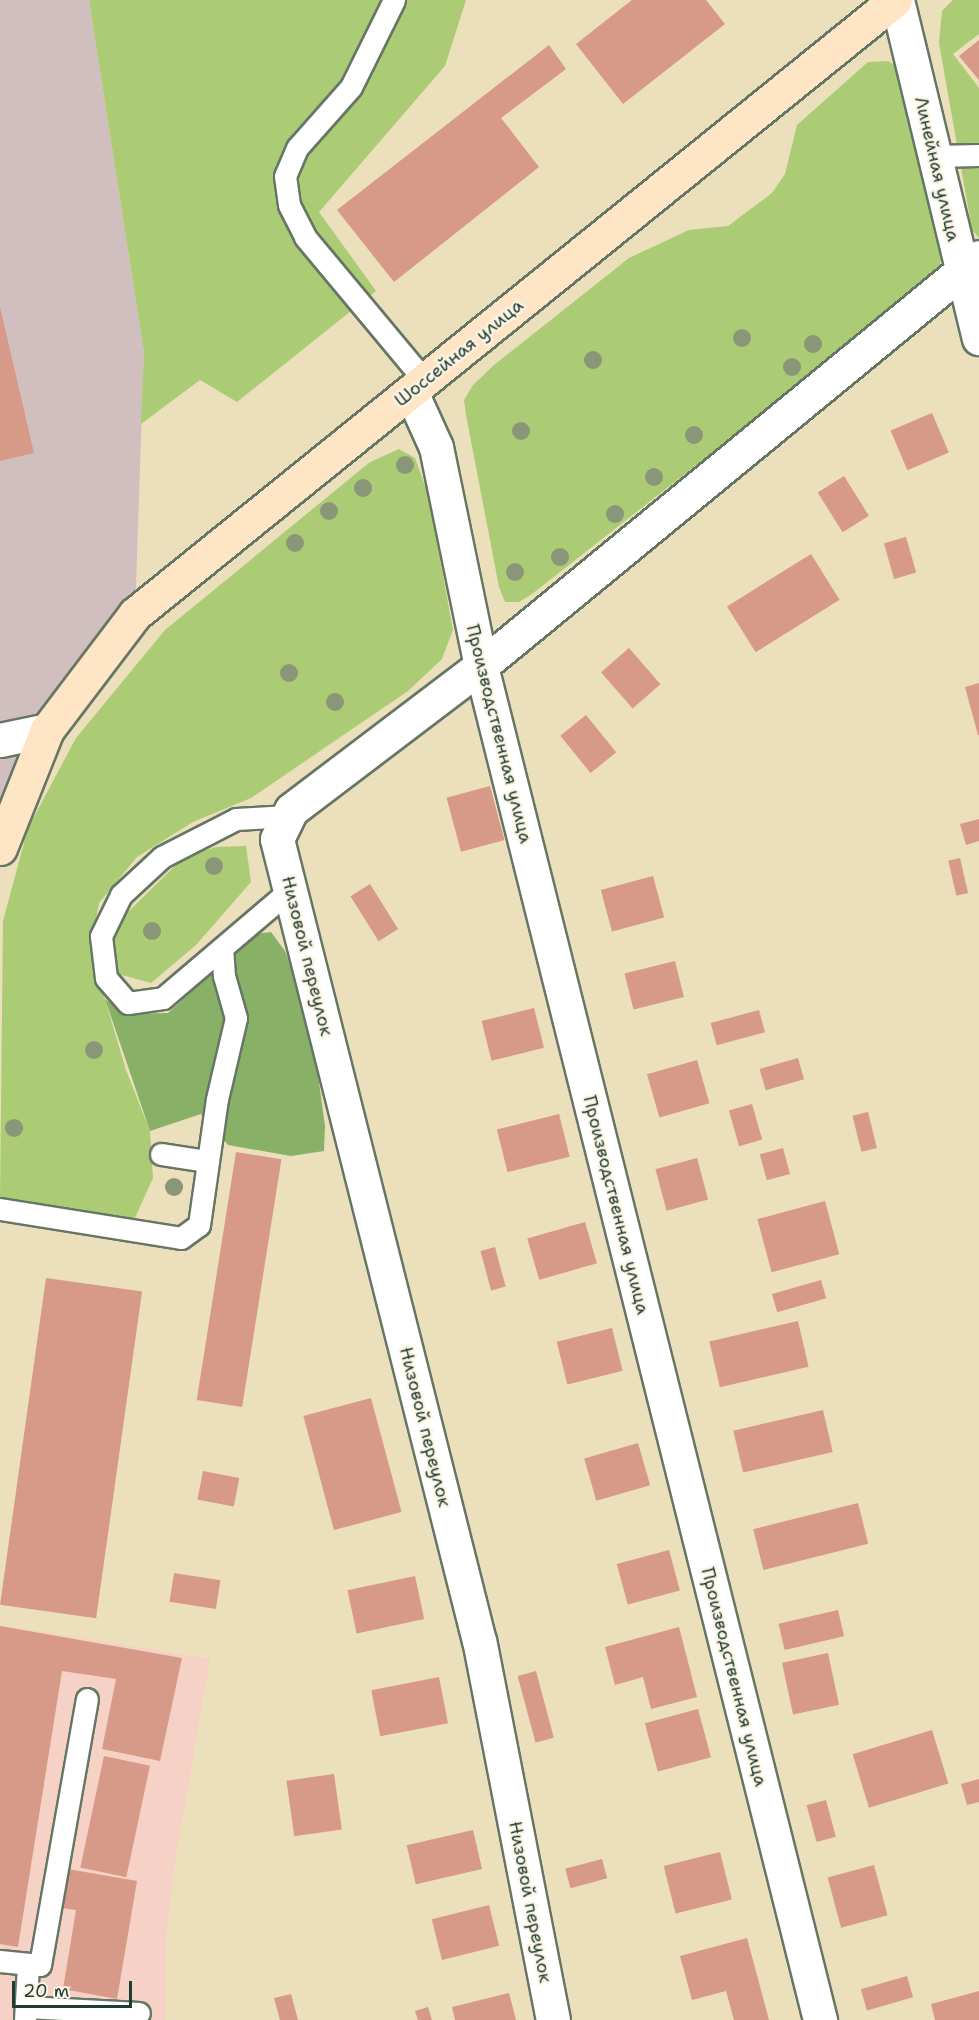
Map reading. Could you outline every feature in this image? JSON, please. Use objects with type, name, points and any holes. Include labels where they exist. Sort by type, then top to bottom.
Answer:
[{"type":"main road","name":"Шоссейная улица","points":[[0,848],[47,730],[135,614],[896,0]]},
{"type":"street","name":"Линейная улица","points":[[896,0],[934,156],[970,264],[979,338]]},
{"type":"street","points":[[283,827],[970,264]]},
{"type":"street","name":"Производственная улица","points":[[418,387],[436,447],[481,666],[820,2020]]},
{"type":"street","points":[[0,740],[47,730]]},
{"type":"street","name":"Низовой переулок","points":[[283,827],[290,890],[479,1641],[553,2020]]},
{"type":"lane","points":[[394,0],[351,87],[297,148],[285,176],[289,205],[305,237],[418,387]]},
{"type":"lane","points":[[934,156],[979,155]]},
{"type":"lane","points":[[283,827],[236,819],[162,857],[121,895],[101,936],[106,978],[128,1003],[163,998],[290,890]]},
{"type":"lane","points":[[0,1209],[181,1238],[199,1225],[206,1161],[236,1018],[224,976],[222,949]]},
{"type":"lane","points":[[161,1154],[206,1161]]},
{"type":"lane","points":[[0,1961],[40,1965],[87,1699]]},
{"type":"lane","points":[[28,1964],[26,2014],[139,2013]]},
{"type":"shaded area","points":[[0,0],[89,0],[144,353],[135,614],[47,730],[0,848]]},
{"type":"shaded area","points":[[0,1625],[210,1659],[173,1873],[166,1940],[165,2020],[0,2020]]},
{"type":"green space","points":[[89,0],[466,0],[445,66],[319,212],[376,291],[237,402],[200,380],[141,424],[144,353]]},
{"type":"green space","points":[[953,0],[979,0],[979,34],[953,54],[979,88],[979,238],[972,230],[939,43],[942,11]]},
{"type":"green space","points":[[888,61],[907,72],[943,252],[937,276],[532,594],[519,602],[505,602],[499,587],[466,415],[464,400],[473,385],[494,365],[629,258],[689,230],[728,226],[772,193],[785,174],[797,125],[868,62]]},
{"type":"green space","points":[[399,449],[415,458],[428,494],[453,630],[442,659],[408,691],[251,798],[193,822],[137,857],[99,903],[90,949],[126,1070],[150,1131],[153,1178],[134,1220],[0,1200],[3,921],[28,828],[76,738],[165,630],[370,462]]},
{"type":"green space","points":[[246,846],[251,882],[196,945],[151,983],[118,974],[110,949],[127,913],[184,857],[216,847]]},
{"type":"green space","points":[[271,932],[285,951],[311,1024],[325,1126],[324,1151],[291,1156],[228,1145],[201,1114],[150,1131],[105,999],[125,1014],[168,1013],[255,934]]},
{"type":"building","points":[[632,0],[706,0],[725,24],[623,104],[576,44]]},
{"type":"building","points":[[979,40],[979,80],[959,56]]},
{"type":"building","points":[[549,45],[566,69],[501,118],[539,167],[394,282],[337,210]]},
{"type":"building","points":[[0,307],[34,453],[0,461]]},
{"type":"building","points":[[932,413],[949,453],[907,470],[891,431]]},
{"type":"building","points":[[844,476],[869,516],[843,532],[818,492]]},
{"type":"building","points":[[906,537],[916,573],[894,579],[884,543]]},
{"type":"building","points":[[811,554],[840,600],[756,652],[727,606]]},
{"type":"building","points":[[629,648],[660,684],[633,709],[601,672]]},
{"type":"building","points":[[979,683],[979,735],[978,735],[965,687]]},
{"type":"building","points":[[586,715],[616,752],[591,773],[560,736]]},
{"type":"building","points":[[490,786],[504,840],[461,852],[447,798]]},
{"type":"building","points":[[979,819],[979,841],[966,845],[960,824]]},
{"type":"building","points":[[960,858],[968,893],[956,896],[948,861]]},
{"type":"building","points":[[653,876],[664,918],[612,932],[601,890]]},
{"type":"building","points":[[370,884],[398,929],[379,941],[350,896]]},
{"type":"building","points":[[675,961],[684,997],[633,1009],[625,974]]},
{"type":"building","points":[[534,1008],[544,1048],[492,1061],[482,1021]]},
{"type":"building","points":[[759,1010],[765,1032],[717,1045],[711,1023]]},
{"type":"building","points":[[798,1058],[804,1079],[766,1090],[760,1069]]},
{"type":"building","points":[[697,1060],[709,1103],[659,1118],[647,1074]]},
{"type":"building","points":[[752,1104],[762,1140],[739,1146],[729,1111]]},
{"type":"building","points":[[868,1112],[877,1148],[861,1152],[852,1116]]},
{"type":"building","points":[[559,1114],[570,1157],[508,1172],[497,1129]]},
{"type":"building","points":[[783,1148],[790,1174],[767,1180],[760,1154]]},
{"type":"building","points":[[236,1152],[281,1159],[242,1407],[197,1400]]},
{"type":"building","points":[[697,1158],[708,1200],[667,1211],[655,1169]]},
{"type":"building","points":[[825,1201],[839,1254],[772,1272],[757,1219]]},
{"type":"building","points":[[585,1222],[597,1263],[539,1280],[527,1239]]},
{"type":"building","points":[[495,1247],[506,1287],[491,1290],[481,1251]]},
{"type":"building","points":[[46,1278],[142,1291],[96,1618],[0,1605]]},
{"type":"building","points":[[821,1280],[826,1298],[777,1312],[772,1294]]},
{"type":"building","points":[[798,1321],[809,1367],[720,1387],[709,1341]]},
{"type":"building","points":[[612,1328],[623,1371],[567,1384],[557,1342]]},
{"type":"building","points":[[371,1398],[402,1512],[334,1530],[303,1416]]},
{"type":"building","points":[[823,1410],[833,1452],[743,1473],[733,1431]]},
{"type":"building","points":[[638,1443],[650,1485],[596,1501],[584,1458]]},
{"type":"building","points":[[203,1471],[239,1478],[234,1507],[197,1499]]},
{"type":"building","points":[[858,1503],[868,1544],[763,1570],[753,1529]]},
{"type":"building","points":[[669,1550],[680,1591],[628,1605],[617,1564]]},
{"type":"building","points":[[174,1573],[220,1580],[216,1609],[169,1602]]},
{"type":"building","points":[[415,1576],[424,1619],[357,1633],[348,1590]]},
{"type":"building","points":[[838,1610],[844,1636],[785,1650],[779,1624]]},
{"type":"building","points":[[0,1626],[182,1658],[160,1761],[102,1749],[116,1679],[62,1671],[18,1947],[0,1944]]},
{"type":"building","points":[[679,1627],[697,1697],[651,1709],[643,1677],[615,1685],[605,1647]]},
{"type":"building","points":[[828,1653],[839,1705],[793,1715],[782,1663]]},
{"type":"building","points":[[536,1671],[554,1738],[536,1743],[518,1676]]},
{"type":"building","points":[[439,1677],[448,1723],[380,1736],[371,1690]]},
{"type":"building","points":[[698,1709],[711,1757],[658,1772],[645,1723]]},
{"type":"building","points":[[932,1730],[948,1784],[869,1808],[853,1754]]},
{"type":"building","points":[[104,1756],[150,1766],[126,1877],[80,1868]]},
{"type":"building","points":[[334,1774],[342,1829],[294,1836],[286,1781]]},
{"type":"building","points":[[979,1779],[979,1802],[967,1805],[961,1784]]},
{"type":"building","points":[[826,1800],[836,1837],[817,1842],[807,1805]]},
{"type":"building","points":[[473,1830],[482,1869],[416,1884],[407,1845]]},
{"type":"building","points":[[720,1852],[732,1900],[676,1914],[664,1866]]},
{"type":"building","points":[[602,1859],[607,1878],[570,1888],[565,1869]]},
{"type":"building","points":[[874,1865],[887,1915],[841,1928],[828,1877]]},
{"type":"building","points":[[62,1868],[137,1881],[117,1999],[63,1989],[76,1910],[56,1907]]},
{"type":"building","points":[[489,1905],[499,1946],[442,1960],[432,1919]]},
{"type":"building","points":[[747,1938],[769,2020],[734,2020],[726,1991],[692,2000],[680,1956]]},
{"type":"building","points":[[907,1976],[913,1997],[867,2010],[861,1989]]},
{"type":"building","points":[[979,1991],[979,2020],[935,2020],[931,2004]]},
{"type":"building","points":[[509,1993],[516,2020],[455,2020],[452,2007]]},
{"type":"building","points":[[291,1994],[298,2020],[280,2020],[274,1998]]},
{"type":"building","points":[[428,2007],[432,2020],[418,2020],[415,2011]]}]
